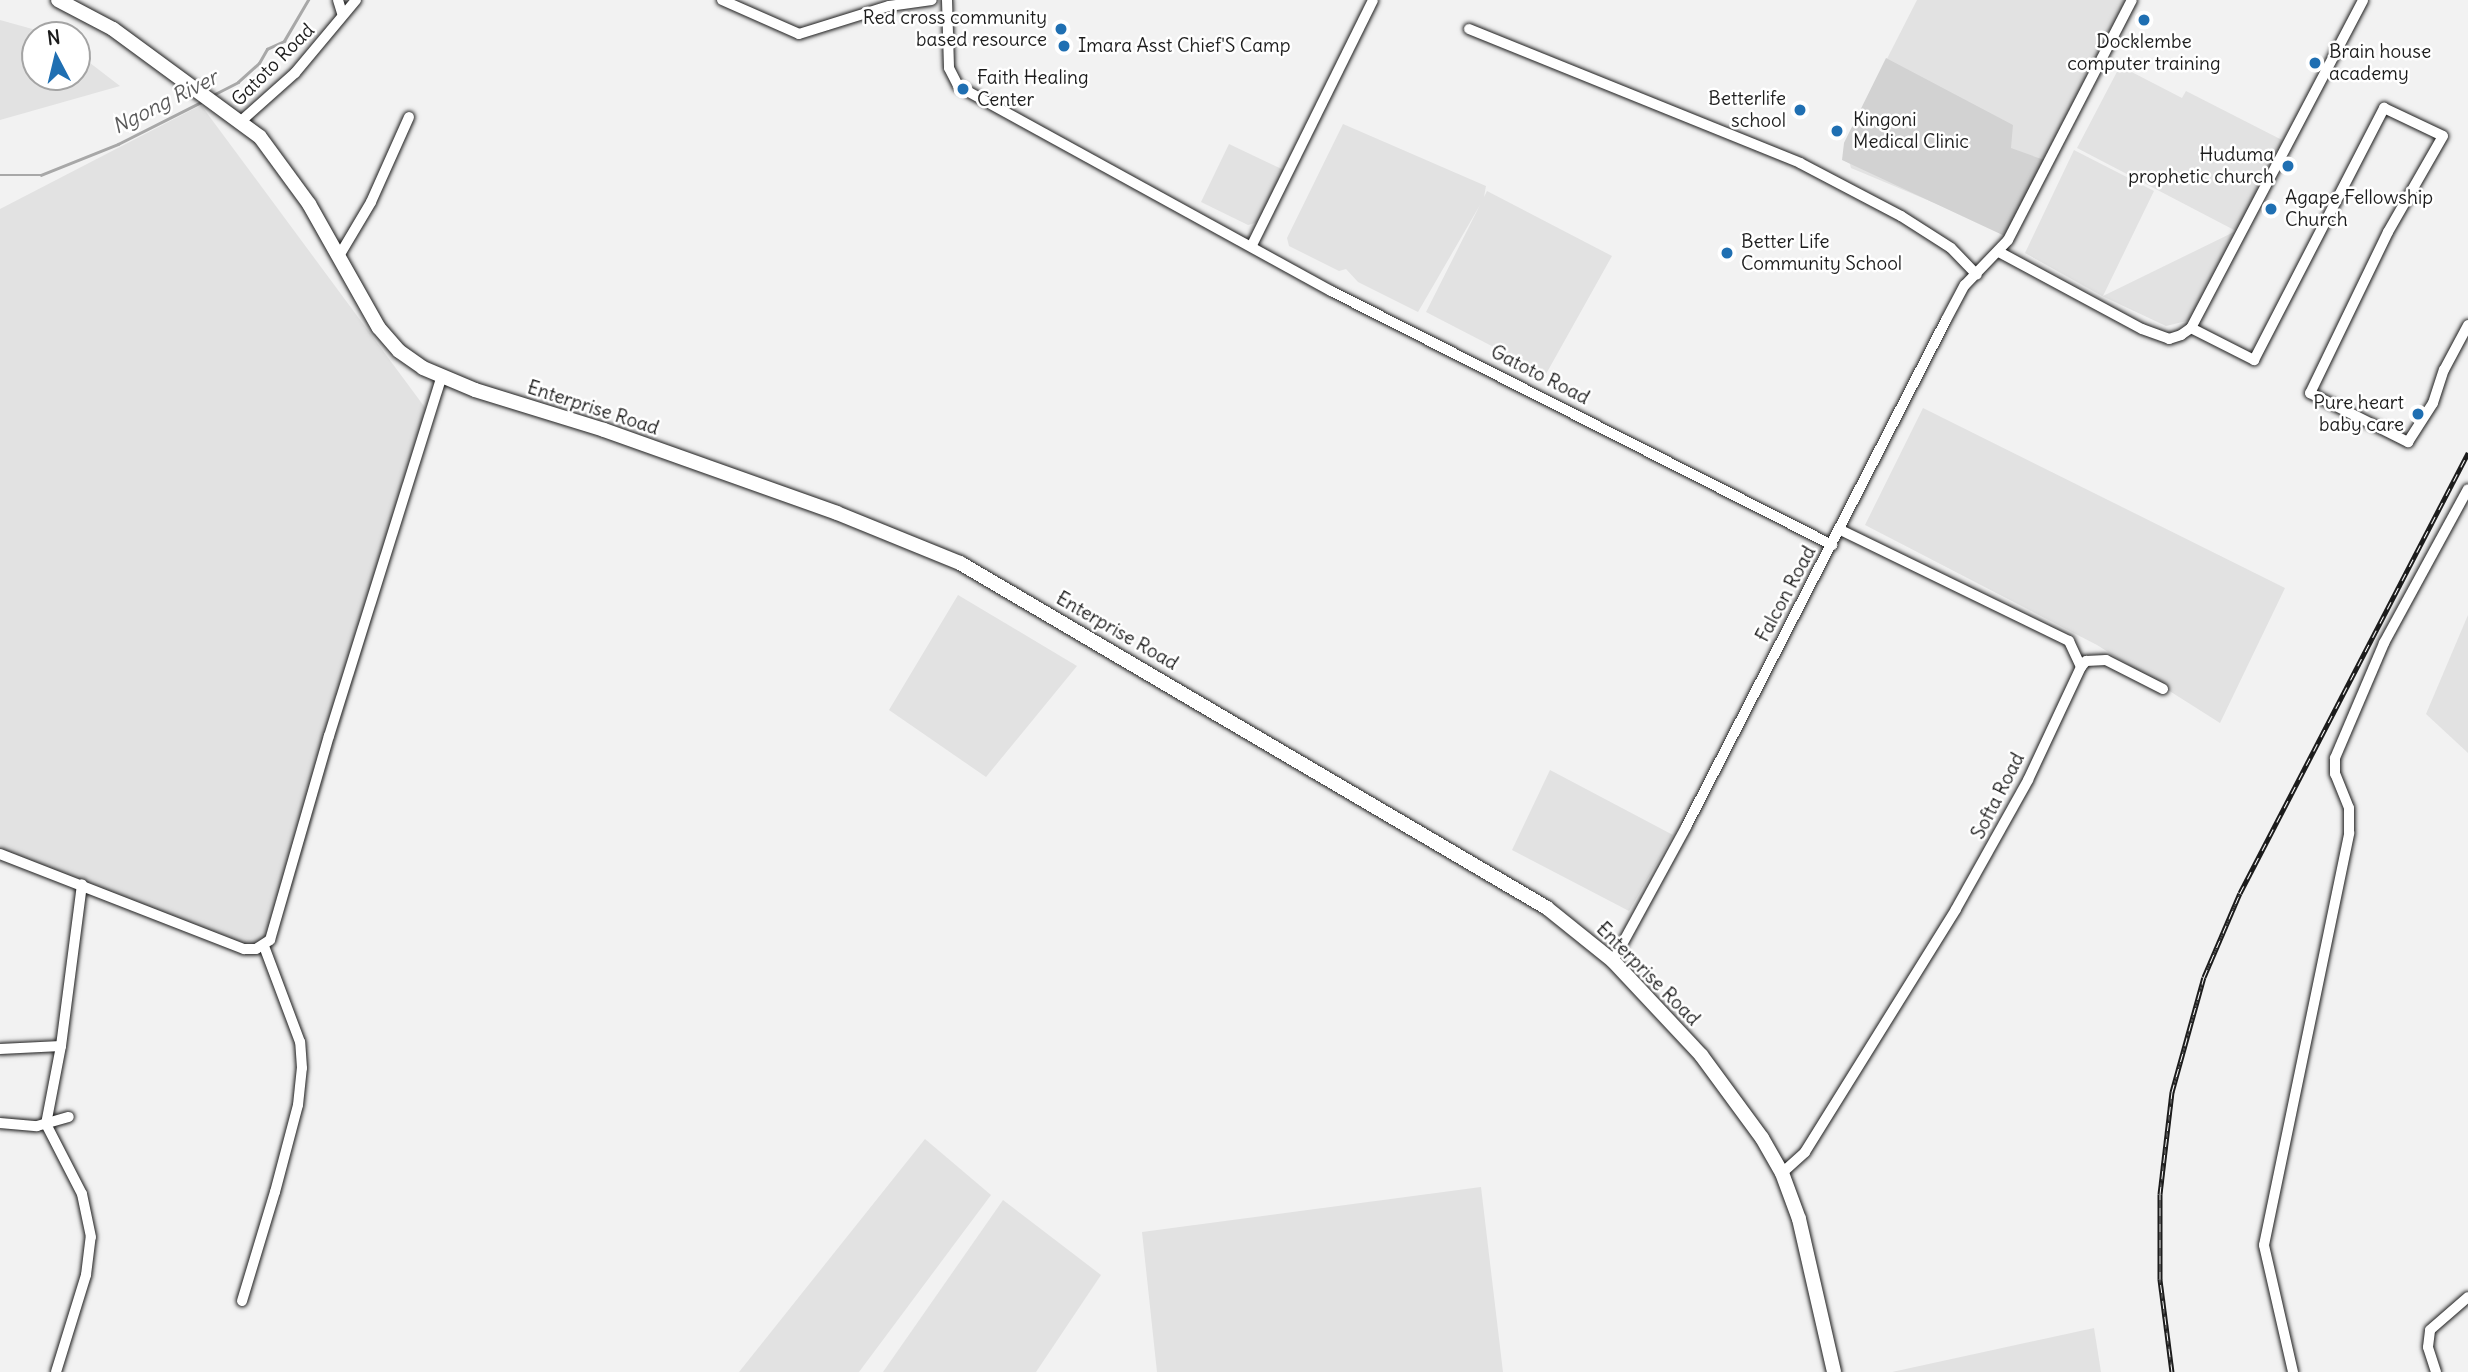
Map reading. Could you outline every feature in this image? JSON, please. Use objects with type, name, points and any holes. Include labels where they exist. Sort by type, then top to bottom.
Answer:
[{"type":"main road","name":"Enterprise Road","points":[[58,0],[113,29],[260,137],[281,163],[338,256],[354,289],[399,351],[442,375],[837,513],[960,563],[1497,876],[1613,961],[1731,1092],[1782,1173],[1816,1282],[1834,1372]]},
{"type":"street","points":[[338,0],[342,13]]},
{"type":"street","name":"Gatoto Road","points":[[240,122],[318,49],[342,13],[356,0]]},
{"type":"street","points":[[722,0],[799,34],[889,6],[932,0]]},
{"type":"street","name":"Gatoto Road","points":[[947,0],[948,68],[958,86],[1252,245],[1331,291],[1832,545]]},
{"type":"street","points":[[1252,245],[1373,0]]},
{"type":"street","name":"Falcon Road","points":[[1613,961],[1840,530],[1946,320],[1965,285],[1999,252],[2132,0]]},
{"type":"street","points":[[1999,252],[2164,338],[2178,337],[2192,328],[2363,0]]},
{"type":"street","points":[[1469,29],[1800,163],[1901,216],[1951,248],[1977,275]]},
{"type":"street","points":[[2192,328],[2254,360],[2384,108],[2443,136],[2388,232],[2310,393],[2408,442],[2433,403],[2444,370],[2468,326]]},
{"type":"street","points":[[338,256],[371,202],[409,117]]},
{"type":"street","points":[[242,1301],[282,1167],[302,1068],[300,1042],[264,946],[274,927],[337,710],[442,375]]},
{"type":"street","points":[[2293,1372],[2264,1245],[2349,833],[2349,808],[2335,774],[2335,758],[2384,643],[2468,489]]},
{"type":"street","points":[[1840,530],[2069,641],[2081,667],[2086,661],[2106,660],[2163,689]]},
{"type":"street","name":"Softa Road","points":[[1782,1173],[1805,1152],[1956,909],[2028,780],[2081,667]]},
{"type":"street","points":[[0,854],[244,949],[264,946]]},
{"type":"street","points":[[57,1372],[86,1275],[91,1237],[82,1195],[46,1124],[61,1046],[82,884]]},
{"type":"street","points":[[0,1049],[61,1046]]},
{"type":"street","points":[[0,1123],[46,1124],[69,1117]]},
{"type":"street","points":[[2436,1372],[2428,1347],[2430,1329],[2468,1297]]},
{"type":"shaded area","points":[[1917,0],[2128,0],[2006,233],[1851,168],[1844,143]]},
{"type":"shaded area","points":[[0,20],[21,26],[21,91],[91,91],[91,64],[120,86],[0,120]]},
{"type":"shaded area","points":[[1886,58],[2013,125],[2011,148],[2044,160],[2009,238],[1842,160],[1844,143]]},
{"type":"shaded area","points":[[2120,66],[2182,98],[2186,91],[2284,141],[2191,320],[2166,326],[2102,296],[2025,253],[2074,150],[2154,191],[2103,296],[2236,231],[2077,148]]},
{"type":"shaded area","points":[[201,105],[432,417],[293,886],[274,941],[250,949],[0,856],[0,209]]},
{"type":"shaded area","points":[[1343,124],[1486,186],[1484,197],[1487,191],[1612,256],[1546,374],[1426,312],[1480,205],[1418,312],[1358,282],[1346,269],[1339,271],[1289,246],[1287,238]]},
{"type":"shaded area","points":[[1229,144],[1288,172],[1262,221],[1248,225],[1201,202]]},
{"type":"shaded area","points":[[1923,408],[2285,588],[2220,723],[2097,645],[1865,525]]},
{"type":"shaded area","points":[[958,595],[1077,666],[986,777],[889,710]]},
{"type":"shaded area","points":[[2468,615],[2468,753],[2426,714]]},
{"type":"shaded area","points":[[1550,770],[1673,835],[1629,911],[1512,850]]},
{"type":"shaded area","points":[[925,1139],[991,1195],[859,1372],[739,1372]]},
{"type":"shaded area","points":[[1481,1187],[1503,1372],[1157,1372],[1142,1232]]},
{"type":"shaded area","points":[[1003,1200],[1101,1275],[1036,1372],[883,1372]]},
{"type":"shaded area","points":[[2094,1328],[2101,1372],[1892,1372]]},
{"type":"waterway","name":"Ngong River","points":[[213,95],[238,82],[259,63],[267,49],[284,41],[308,0]]},
{"type":"waterway","name":"Ngong River","points":[[0,175],[41,175],[118,144],[201,102]]},
{"type":"railway","points":[[2172,1372],[2160,1279],[2160,1194],[2172,1092],[2204,977],[2240,893],[2468,453]]},
{"type":"place","name":"Docklembe computer training","points":[[2144,20]]},
{"type":"place","name":"Red cross community based resource","points":[[1061,29]]},
{"type":"place","name":"Imara Asst Chief'S Camp","points":[[1064,46]]},
{"type":"place","name":"Brain house academy","points":[[2315,63]]},
{"type":"place","name":"Faith Healing Center","points":[[963,89]]},
{"type":"place","name":"Betterlife school","points":[[1800,110]]},
{"type":"place","name":"Kingoni Medical Clinic","points":[[1837,131]]},
{"type":"place","name":"Huduma prophetic church","points":[[2288,166]]},
{"type":"place","name":"Agape Fellowship Church","points":[[2271,209]]},
{"type":"place","name":"Better Life Community School","points":[[1727,253]]},
{"type":"place","name":"Pure heart baby care","points":[[2418,414]]}]
